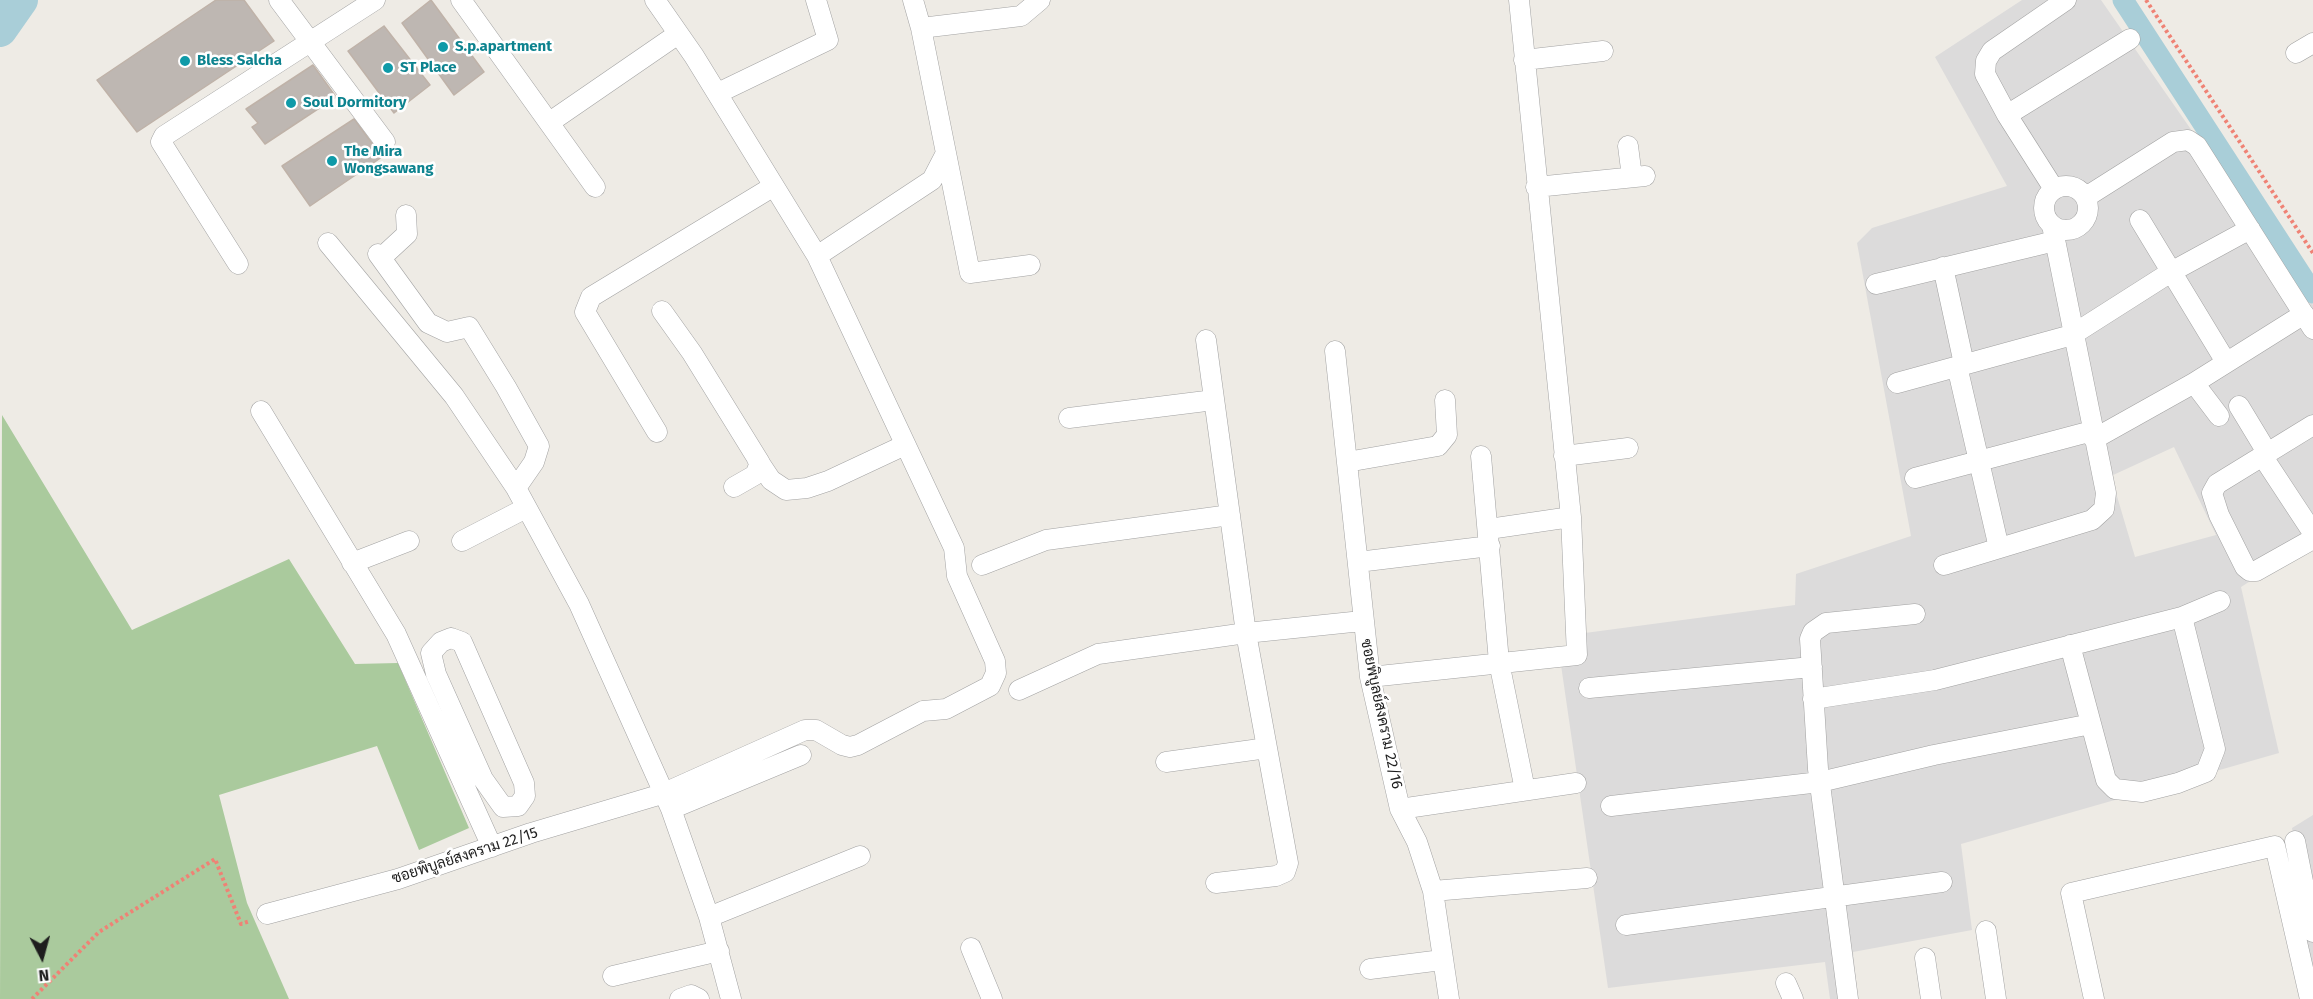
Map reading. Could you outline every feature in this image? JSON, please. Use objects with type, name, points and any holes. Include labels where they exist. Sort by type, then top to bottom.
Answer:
[{"type":"street","points":[[279,0],[385,142]]},
{"type":"street","points":[[238,264],[161,142],[164,136],[375,0]]},
{"type":"street","points":[[461,0],[595,187]]},
{"type":"street","points":[[656,0],[718,93],[817,256],[954,548],[957,576],[995,661],[996,674],[990,686],[946,709],[923,711],[858,745],[850,747],[842,745],[816,730],[806,730],[667,802]]},
{"type":"street","points":[[718,93],[828,40],[816,0]]},
{"type":"street","points":[[913,0],[921,28],[970,273],[1030,265]]},
{"type":"street","points":[[921,28],[1021,16],[1040,0]]},
{"type":"street","points":[[1370,678],[1577,655],[1570,517],[1519,0]]},
{"type":"street","points":[[2054,189],[2007,115],[1985,74],[1986,61],[1992,51],[2010,36],[2066,0]]},
{"type":"street","points":[[550,122],[678,34]]},
{"type":"street","points":[[2007,115],[2130,39]]},
{"type":"street","points":[[2296,53],[2313,43]]},
{"type":"street","points":[[1524,60],[1603,51]]},
{"type":"street","points":[[1915,478],[2093,435],[2194,382],[2226,362],[2308,321],[2197,146],[2188,140],[2173,142],[2086,197]]},
{"type":"street","points":[[1536,187],[1638,177],[1628,146]]},
{"type":"street","points":[[817,256],[932,180],[946,153]]},
{"type":"street","points":[[657,432],[585,312],[591,297],[774,186]]},
{"type":"street","points":[[1876,284],[1943,267],[2054,233],[2076,228],[2088,214],[2086,197],[2072,186],[2054,189],[2044,202],[2046,218],[2054,233],[2072,335],[2106,493],[2104,509],[2092,520],[1944,564]]},
{"type":"street","points":[[406,215],[407,234],[380,256],[428,323],[447,332],[469,327],[506,387],[539,446],[534,462],[516,488]]},
{"type":"street","points":[[2140,220],[2226,362]]},
{"type":"street","points":[[1897,382],[2072,335],[2171,273],[2250,229]]},
{"type":"street","points":[[328,243],[454,396],[516,488],[579,604],[667,802],[709,917],[730,999]]},
{"type":"street","points":[[1943,267],[1979,461],[1999,548]]},
{"type":"street","points":[[662,311],[693,353],[760,464],[755,475],[734,487]]},
{"type":"street","points":[[1206,340],[1246,633],[1288,863],[1285,872],[1276,876],[1216,883]]},
{"type":"street","name":"ซอยพิบูลย์สงคราม 22/16","points":[[1335,351],[1358,562],[1362,621],[1370,678],[1400,809],[1417,842],[1433,891],[1449,999]]},
{"type":"street","points":[[2194,382],[2219,416]]},
{"type":"street","points":[[1069,418],[1214,400]]},
{"type":"street","points":[[1347,462],[1438,446],[1447,435],[1445,400]]},
{"type":"street","points":[[2239,406],[2313,533]]},
{"type":"street","points":[[261,411],[396,634],[492,847]]},
{"type":"street","points":[[2313,425],[2217,484],[2212,493],[2214,504],[2247,569],[2256,571],[2313,538]]},
{"type":"street","points":[[757,459],[771,480],[786,490],[807,488],[828,481],[905,445]]},
{"type":"street","points":[[1564,456],[1628,448]]},
{"type":"street","points":[[1481,456],[1498,662],[1525,790]]},
{"type":"street","points":[[462,541],[526,508]]},
{"type":"street","points":[[982,565],[1046,540],[1230,515]]},
{"type":"street","points":[[1358,562],[1489,538],[1570,517]]},
{"type":"street","points":[[352,563],[409,541]]},
{"type":"street","points":[[1813,699],[1935,680],[2182,616],[2220,602]]},
{"type":"street","points":[[1848,999],[1820,782],[1810,639],[1813,632],[1826,623],[1916,614]]},
{"type":"street","points":[[2070,645],[2106,780],[2115,789],[2142,792],[2178,783],[2206,772],[2215,748],[2182,616]]},
{"type":"street","points":[[1019,690],[1098,654],[1246,633],[1362,621]]},
{"type":"street","points":[[451,638],[462,642],[524,783],[525,796],[518,806],[503,807],[483,779],[436,674],[431,653],[441,642],[451,638]]},
{"type":"street","points":[[1588,688],[1812,667]]},
{"type":"street","points":[[1611,806],[1820,782],[1934,755],[2091,724]]},
{"type":"street","points":[[1166,762],[1267,748]]},
{"type":"street","points":[[667,802],[801,755]]},
{"type":"street","points":[[1400,809],[1576,783]]},
{"type":"street","name":"ซอยพิบูลย์สงคราม 22/15","points":[[267,914],[398,879],[531,833],[667,802]]},
{"type":"street","points":[[518,806],[531,833]]},
{"type":"street","points":[[2295,841],[2311,910],[2313,932]]},
{"type":"street","points":[[2094,999],[2071,893],[2275,846],[2310,999]]},
{"type":"street","points":[[709,917],[860,856]]},
{"type":"street","points":[[1433,891],[1587,878]]},
{"type":"street","points":[[1626,926],[1942,882]]},
{"type":"street","points":[[1986,931],[1996,999]]},
{"type":"street","points":[[971,948],[992,999]]},
{"type":"street","points":[[612,976],[719,951]]},
{"type":"street","points":[[1925,958],[1931,999]]},
{"type":"street","points":[[1370,969],[1443,960]]},
{"type":"street","points":[[680,999],[691,995],[699,999]]},
{"type":"path","points":[[2146,0],[2313,253]]},
{"type":"path","points":[[32,999],[99,932],[215,859],[241,924],[267,914]]},
{"type":"shaded area","points":[[2022,0],[2101,0],[2313,305],[2313,541],[2241,587],[2279,753],[1961,844],[1972,930],[1853,952],[1858,999],[1830,999],[1825,962],[1608,988],[1561,665],[1587,660],[1585,633],[1795,605],[1796,574],[1911,536],[1857,243],[1872,228],[2007,186],[1935,57]],"holes":[[[2174,447],[2216,535],[2135,557],[2111,476]]]},
{"type":"shaded area","points":[[2313,815],[2313,988],[2292,828]]},
{"type":"green space","points":[[2,415],[132,630],[289,559],[355,664],[398,663],[469,828],[419,850],[377,746],[219,795],[247,903],[289,999],[0,999]]},
{"type":"building","name":"Bless Salcha","points":[[216,0],[244,0],[274,41],[137,132],[97,80]]},
{"type":"building","name":"S.p.apartment","points":[[431,0],[484,72],[454,95],[402,23]]},
{"type":"building","name":"ST Place","points":[[384,26],[430,85],[394,113],[348,51]]},
{"type":"building","name":"Soul Dormitory","points":[[313,65],[336,97],[265,144],[252,127],[258,123],[246,109]]},
{"type":"building","name":"The Mira Wongsawang","points":[[354,119],[382,157],[310,206],[282,166]]},
{"type":"waterway","points":[[0,30],[21,0]]},
{"type":"waterway","points":[[2123,0],[2313,293]]},
{"type":"place","name":"S.p.apartment","points":[[443,47]]},
{"type":"place","name":"Bless Salcha","points":[[185,61]]},
{"type":"place","name":"ST Place","points":[[388,68]]},
{"type":"place","name":"Soul Dormitory","points":[[291,103]]},
{"type":"place","name":"The Mira Wongsawang","points":[[332,161]]}]
